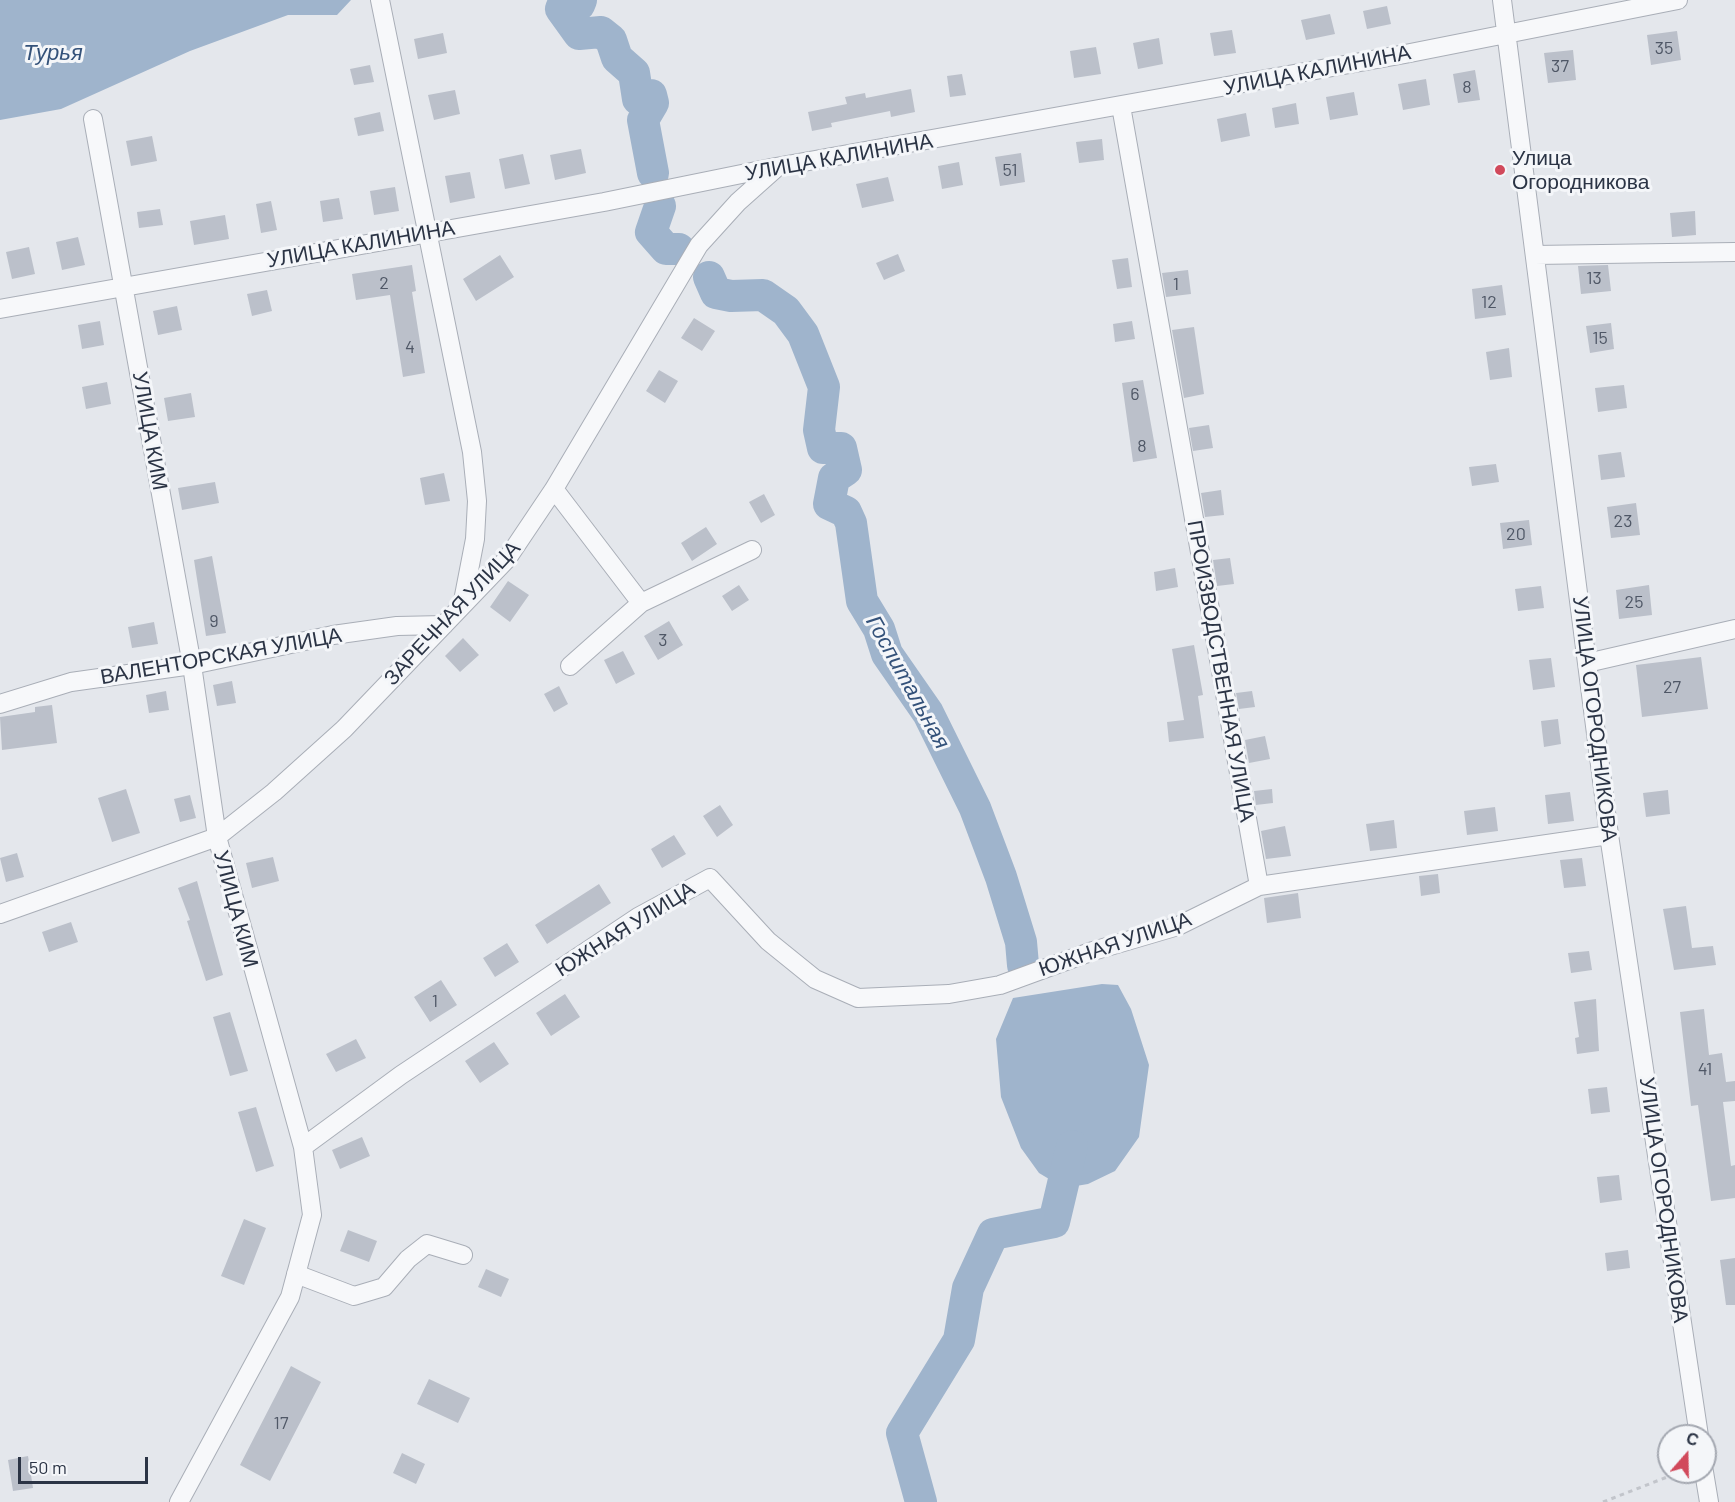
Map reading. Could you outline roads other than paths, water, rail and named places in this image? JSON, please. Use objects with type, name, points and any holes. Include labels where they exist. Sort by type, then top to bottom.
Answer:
[{"type":"street","points":[[380,0],[472,452],[477,501],[475,538],[462,606]]},
{"type":"street","name":"УЛИЦА ОГОРОДНИКОВА","points":[[1502,0],[1609,835],[1697,1424]]},
{"type":"street","name":"УЛИЦА КАЛИНИНА","points":[[0,309],[124,285],[604,202],[776,167],[1121,106],[1678,0]]},
{"type":"street","name":"ПРОИЗВОДСТВЕННАЯ УЛИЦА","points":[[1121,106],[1259,886]]},
{"type":"street","name":"УЛИЦА КИМ","points":[[93,119],[192,665],[217,837],[303,1147],[312,1215],[290,1297],[179,1502]]},
{"type":"street","name":"ЗАРЕЧНАЯ УЛИЦА","points":[[0,914],[217,837],[274,792],[344,729],[507,560],[554,489],[699,244],[738,202],[776,167]]},
{"type":"street","points":[[1535,255],[1735,252]]},
{"type":"street","points":[[554,489],[641,603]]},
{"type":"street","points":[[570,666],[641,603],[752,550]]},
{"type":"street","name":"ВАЛЕНТОРСКАЯ УЛИЦА","points":[[0,704],[71,682],[192,665],[333,635],[397,626],[444,625]]},
{"type":"street","points":[[1587,663],[1735,629]]},
{"type":"street","points":[[1259,886],[1609,835]]},
{"type":"street","name":"ЮЖНАЯ УЛИЦА","points":[[303,1147],[401,1075],[638,917],[710,878],[768,941],[791,960],[815,979],[858,998],[949,994],[1000,985],[1093,951],[1178,926],[1259,886]]},
{"type":"street","points":[[296,1274],[354,1296],[384,1287],[408,1259],[428,1244],[463,1255]]},
{"type":"street","points":[[1706,1484],[1709,1502]]},
{"type":"water","name":"Турья","points":[[0,0],[351,0],[337,15],[288,15],[190,51],[61,109],[0,120]]},
{"type":"water","points":[[1102,984],[1118,985],[1131,1009],[1149,1065],[1139,1137],[1115,1171],[1088,1184],[1064,1188],[1039,1173],[1021,1148],[1001,1097],[996,1039],[1013,998]]},
{"type":"waterway","name":"Госпитальная","points":[[581,0],[579,5],[563,4],[561,9],[579,34],[601,32],[611,40],[617,58],[634,73],[638,99],[651,95],[653,103],[643,120],[653,173]]},
{"type":"waterway","name":"Госпитальная","points":[[660,206],[651,232],[666,249],[679,249]]},
{"type":"waterway","name":"Госпитальная","points":[[709,277],[716,293],[731,296],[763,295],[786,311],[803,334],[824,387],[819,430],[823,448],[841,448],[846,470],[834,478],[829,504],[846,512],[851,523],[862,601],[879,629],[887,654],[928,713],[975,808],[1001,877],[1021,942],[1023,965]]},
{"type":"waterway","name":"Госпитальная","points":[[921,1502],[902,1433],[959,1340],[968,1288],[993,1234],[1054,1222],[1072,1146]]},
{"type":"place","name":"Улица Огородникова","points":[[1500,170]]}]
